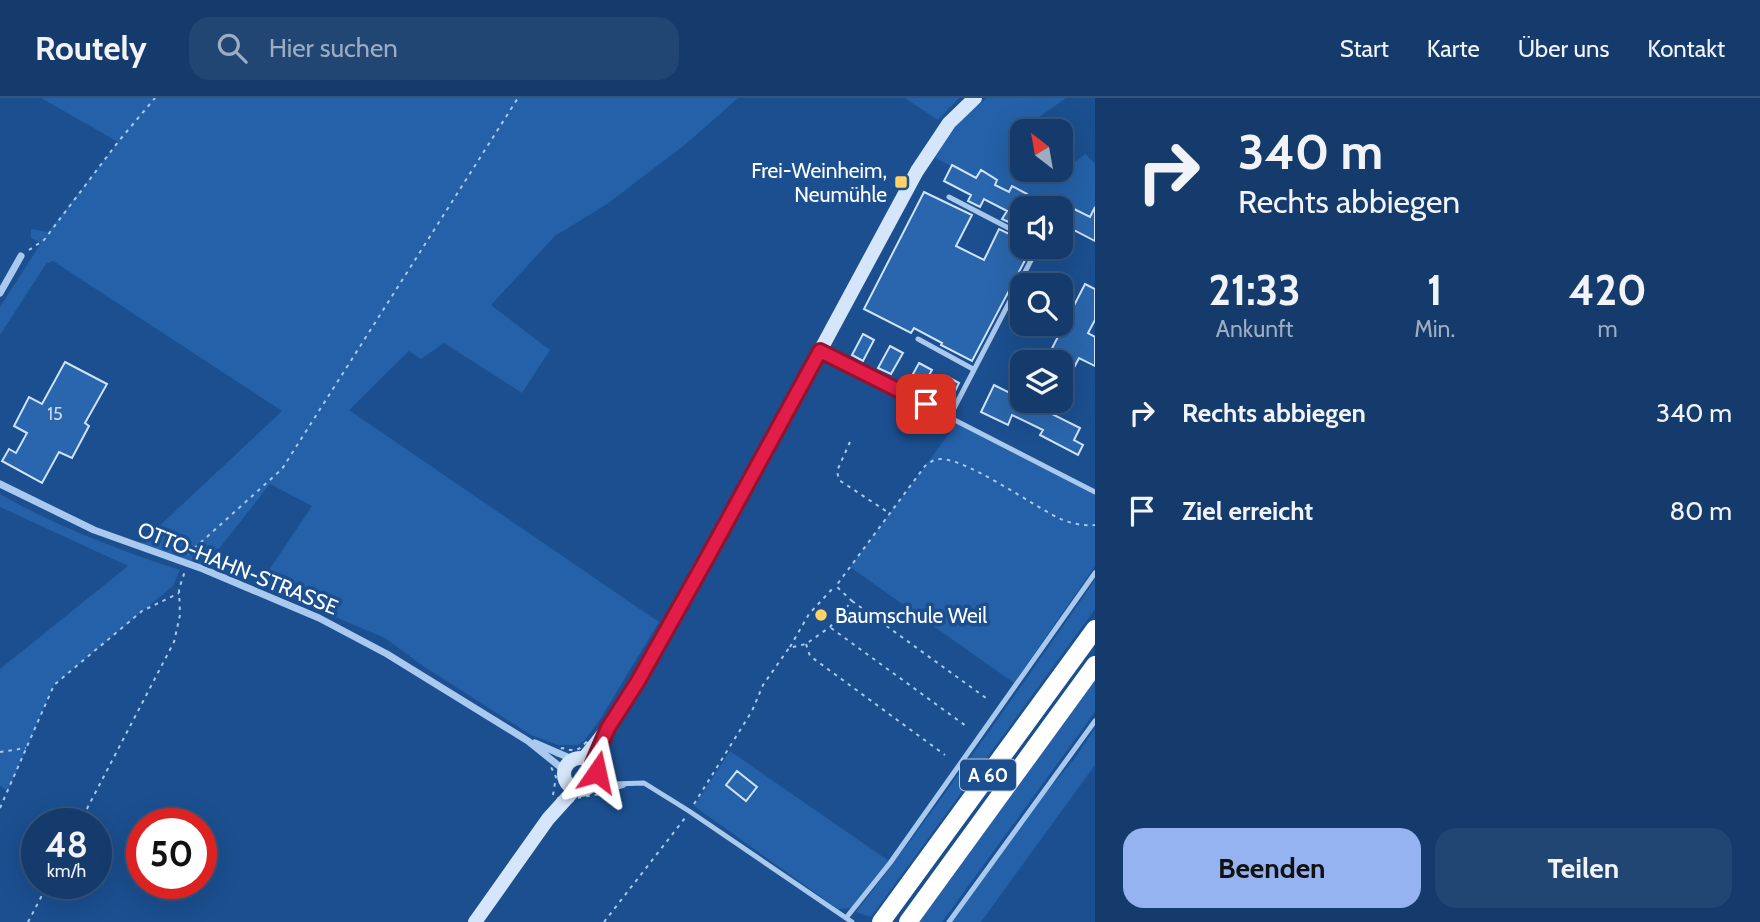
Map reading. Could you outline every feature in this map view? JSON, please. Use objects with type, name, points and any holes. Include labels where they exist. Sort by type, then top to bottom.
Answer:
[{"type":"highway","name":"A 60","points":[[881,922],[1095,629]]},
{"type":"highway","name":"A 60","points":[[908,922],[1095,665]]},
{"type":"main road","points":[[475,922],[548,819],[638,681],[934,141],[975,98]]},
{"type":"street","points":[[0,293],[21,256]]},
{"type":"street","name":"OTTO-HAHN-STRASSE","points":[[0,484],[94,530],[185,562],[330,624],[387,654],[528,741],[581,767]]},
{"type":"street","name":"OTTO-HAHN-STRASSE","points":[[528,741],[581,767]]},
{"type":"lane","points":[[949,197],[1010,229]]},
{"type":"lane","points":[[950,416],[1032,259]]},
{"type":"lane","points":[[918,339],[973,369]]},
{"type":"lane","points":[[820,351],[1095,492]]},
{"type":"lane","points":[[581,767],[613,784],[644,783],[849,920],[1095,573]]},
{"type":"lane","points":[[949,922],[1095,721]]},
{"type":"lane","points":[[581,767],[611,789],[630,783]]},
{"type":"path","points":[[21,256],[44,240],[155,98]]},
{"type":"path","points":[[87,808],[174,642],[180,615],[180,581],[185,562],[282,469],[518,98]]},
{"type":"path","points":[[850,442],[837,471],[839,480],[890,514]]},
{"type":"path","points":[[604,922],[689,811],[752,711],[763,685],[809,614],[836,586],[925,466],[936,459],[945,459],[990,477],[1062,520],[1095,526]]},
{"type":"path","points":[[836,586],[852,601],[986,698]]},
{"type":"path","points":[[0,808],[54,685],[142,611],[179,593]]},
{"type":"path","points":[[789,648],[806,644],[830,627],[852,601]]},
{"type":"path","points":[[830,627],[966,726]]},
{"type":"path","points":[[806,644],[810,656],[945,755]]},
{"type":"path","points":[[0,752],[27,747]]},
{"type":"path","points":[[554,796],[555,777],[581,767]]},
{"type":"path","points":[[29,922],[40,899]]},
{"type":"shaded area","points":[[41,98],[738,98],[686,144],[607,204],[555,236],[491,305],[550,350],[522,393],[444,343],[421,359],[409,351],[349,410],[659,622],[584,741],[578,745],[558,745],[531,735],[423,666],[385,638],[259,585],[312,506],[270,484],[203,569],[138,546],[282,411],[53,261],[46,264],[0,335],[0,307],[41,243],[31,238],[31,229],[48,232],[118,142]]},
{"type":"shaded area","points":[[905,98],[959,98],[938,120]]},
{"type":"shaded area","points":[[987,98],[1066,98],[1036,119],[1010,119],[1010,182],[1073,182],[1073,164],[1085,154],[1095,163],[1095,208],[1090,217],[1073,208],[1073,196],[1026,196],[1027,194],[1013,186],[1009,192],[995,185],[997,179],[981,170],[976,178],[935,158],[946,140],[971,111]]},
{"type":"shaded area","points":[[957,423],[1095,495],[1095,566],[1014,683],[850,567]]},
{"type":"shaded area","points":[[0,494],[43,517],[88,536],[180,570],[173,586],[54,685],[8,791],[0,786],[0,669],[128,566],[0,507]]},
{"type":"shaded area","points":[[1095,580],[1095,609],[871,917],[856,912],[948,789]]},
{"type":"shaded area","points":[[1095,679],[1095,712],[942,922],[919,922]]},
{"type":"shaded area","points":[[1095,728],[1095,765],[981,922],[952,922],[1042,797],[1075,758]]},
{"type":"shaded area","points":[[730,751],[889,861],[852,908],[838,909],[694,806]]},
{"type":"building","points":[[952,165],[976,178],[981,170],[997,180],[995,185],[1009,192],[1012,186],[1027,194],[1010,196],[1010,223],[1002,219],[1007,211],[984,199],[980,207],[968,201],[971,195],[944,181]]},
{"type":"building","points":[[924,192],[972,215],[956,246],[984,260],[999,229],[1010,234],[1010,259],[1026,259],[1018,273],[1010,273],[1010,289],[972,361],[914,328],[911,333],[864,309]]},
{"type":"building","points":[[1095,207],[1095,241],[1073,230],[1073,208],[1090,217]]},
{"type":"building","points":[[1085,284],[1095,289],[1095,320],[1088,333],[1095,337],[1095,366],[1079,358],[1073,369],[1073,350],[1051,350],[1058,336],[1073,336],[1073,307]]},
{"type":"building","points":[[863,334],[874,340],[863,361],[852,355]]},
{"type":"building","points":[[890,346],[903,353],[891,374],[878,368]]},
{"type":"building","points":[[65,362],[107,384],[85,423],[89,426],[72,458],[59,452],[42,483],[2,461],[9,449],[16,453],[27,433],[14,426],[29,397],[42,404]]},
{"type":"building","points":[[919,363],[932,370],[921,390],[908,383]]},
{"type":"building","points":[[948,377],[959,383],[949,404],[938,399]]},
{"type":"building","points":[[994,385],[1010,393],[1010,413],[1050,413],[1080,428],[1074,440],[1083,445],[1078,455],[1040,435],[1043,430],[1012,415],[1008,425],[981,412]]},
{"type":"building","points":[[737,771],[757,787],[746,801],[726,785]]},
{"type":"place","name":"Frei-Weinheim, Neumühle","points":[[901,182]]},
{"type":"place","name":"Baumschule Weil","points":[[821,615]]},
{"type":"route","points":[[597,772],[593,763],[608,728],[638,681],[820,351],[926,404]]}]
